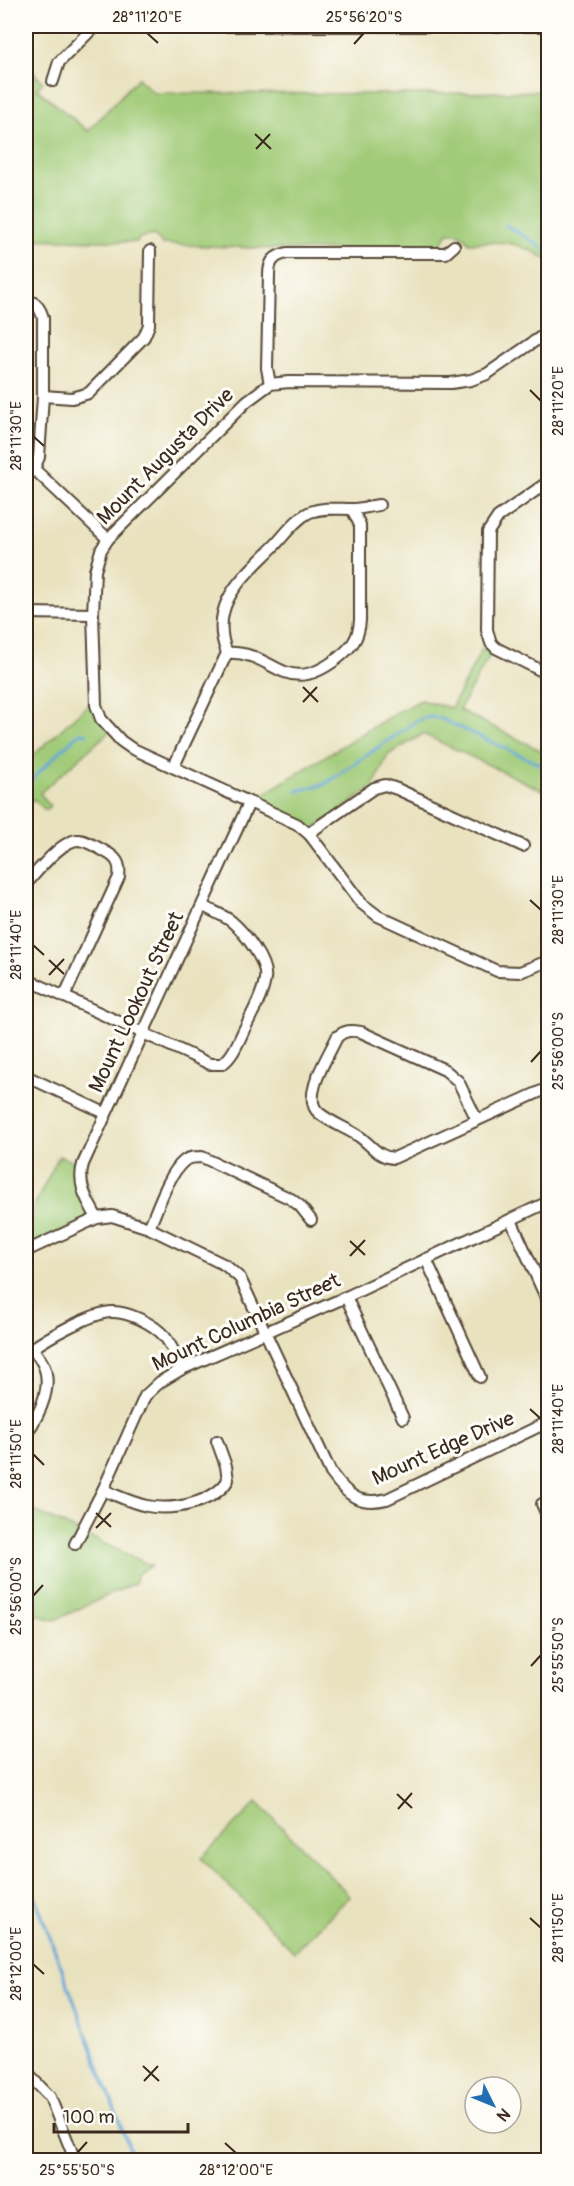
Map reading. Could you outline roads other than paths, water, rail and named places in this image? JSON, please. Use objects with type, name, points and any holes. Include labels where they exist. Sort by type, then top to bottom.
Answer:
[{"type":"street","points":[[53,81],[59,62],[95,26]]},
{"type":"street","points":[[187,26],[549,26]]},
{"type":"street","points":[[454,246],[446,253],[287,253],[274,259],[269,265],[267,368],[270,384],[471,381],[487,374],[549,332]]},
{"type":"street","points":[[43,396],[72,398],[89,393],[144,337],[149,325],[150,251]]},
{"type":"street","points":[[26,299],[34,302],[43,318],[43,396],[39,457],[34,469],[26,477]]},
{"type":"street","name":"Mount Augusta Drive","points":[[270,384],[247,401],[108,539],[101,550],[95,571],[93,614],[95,697],[98,713],[126,745],[283,818],[310,834],[350,890],[361,903],[378,916],[497,971],[520,972],[549,962]]},
{"type":"street","points":[[34,469],[108,539]]},
{"type":"street","points":[[549,496],[545,484],[498,517],[488,532],[487,630],[491,643],[496,648],[549,674]]},
{"type":"street","points":[[174,766],[227,653],[223,643],[222,621],[224,608],[234,587],[308,513],[326,508],[352,509],[379,505]]},
{"type":"street","points":[[227,653],[246,655],[301,677],[326,666],[350,649],[359,633],[360,620],[360,525],[352,509]]},
{"type":"street","points":[[26,614],[93,614]]},
{"type":"street","points":[[310,834],[374,788],[385,785],[523,846]]},
{"type":"street","name":"Mount Lookout Street","points":[[97,1218],[85,1196],[80,1179],[83,1164],[249,803]]},
{"type":"street","points":[[26,884],[58,850],[70,841],[83,841],[114,856],[120,866],[119,877],[64,997]]},
{"type":"street","points":[[26,980],[210,1064],[222,1064],[232,1055],[266,976],[263,963],[257,953],[230,920],[202,906]]},
{"type":"street","points":[[477,1120],[454,1076],[371,1036],[351,1030],[338,1037],[314,1088],[311,1100],[314,1108],[320,1114],[360,1137],[387,1158],[400,1156],[549,1088]]},
{"type":"street","points":[[26,1077],[105,1113]]},
{"type":"street","points":[[149,1228],[177,1168],[185,1160],[193,1157],[202,1157],[291,1199],[311,1220]]},
{"type":"street","name":"Mount Columbia Street","points":[[75,1544],[103,1490],[146,1396],[160,1382],[182,1369],[346,1297],[549,1202]]},
{"type":"street","points":[[26,1251],[97,1218],[112,1216],[149,1228],[216,1260],[233,1271],[240,1278],[266,1333]]},
{"type":"street","points":[[511,1220],[549,1302]]},
{"type":"street","points":[[426,1259],[480,1377]]},
{"type":"street","points":[[346,1297],[403,1418]]},
{"type":"street","points":[[26,1434],[42,1403],[48,1380],[46,1369],[29,1348],[59,1332],[104,1313],[114,1312],[143,1322],[159,1331],[166,1339],[182,1369]]},
{"type":"street","name":"Mount Edge Drive","points":[[266,1333],[331,1473],[352,1497],[365,1501],[387,1498],[549,1422]]},
{"type":"street","points":[[103,1490],[129,1501],[149,1506],[168,1507],[206,1498],[219,1491],[228,1480],[226,1466],[217,1441]]},
{"type":"street","points":[[542,1504],[549,1517]]},
{"type":"street","points":[[26,2072],[50,2097],[75,2160]]},
{"type":"waterway","points":[[506,225],[548,251]]},
{"type":"waterway","points":[[297,791],[325,784],[418,720],[429,717],[439,718],[548,768]]},
{"type":"waterway","points":[[26,785],[77,735],[87,734]]},
{"type":"waterway","points":[[26,1874],[134,2160]]}]
